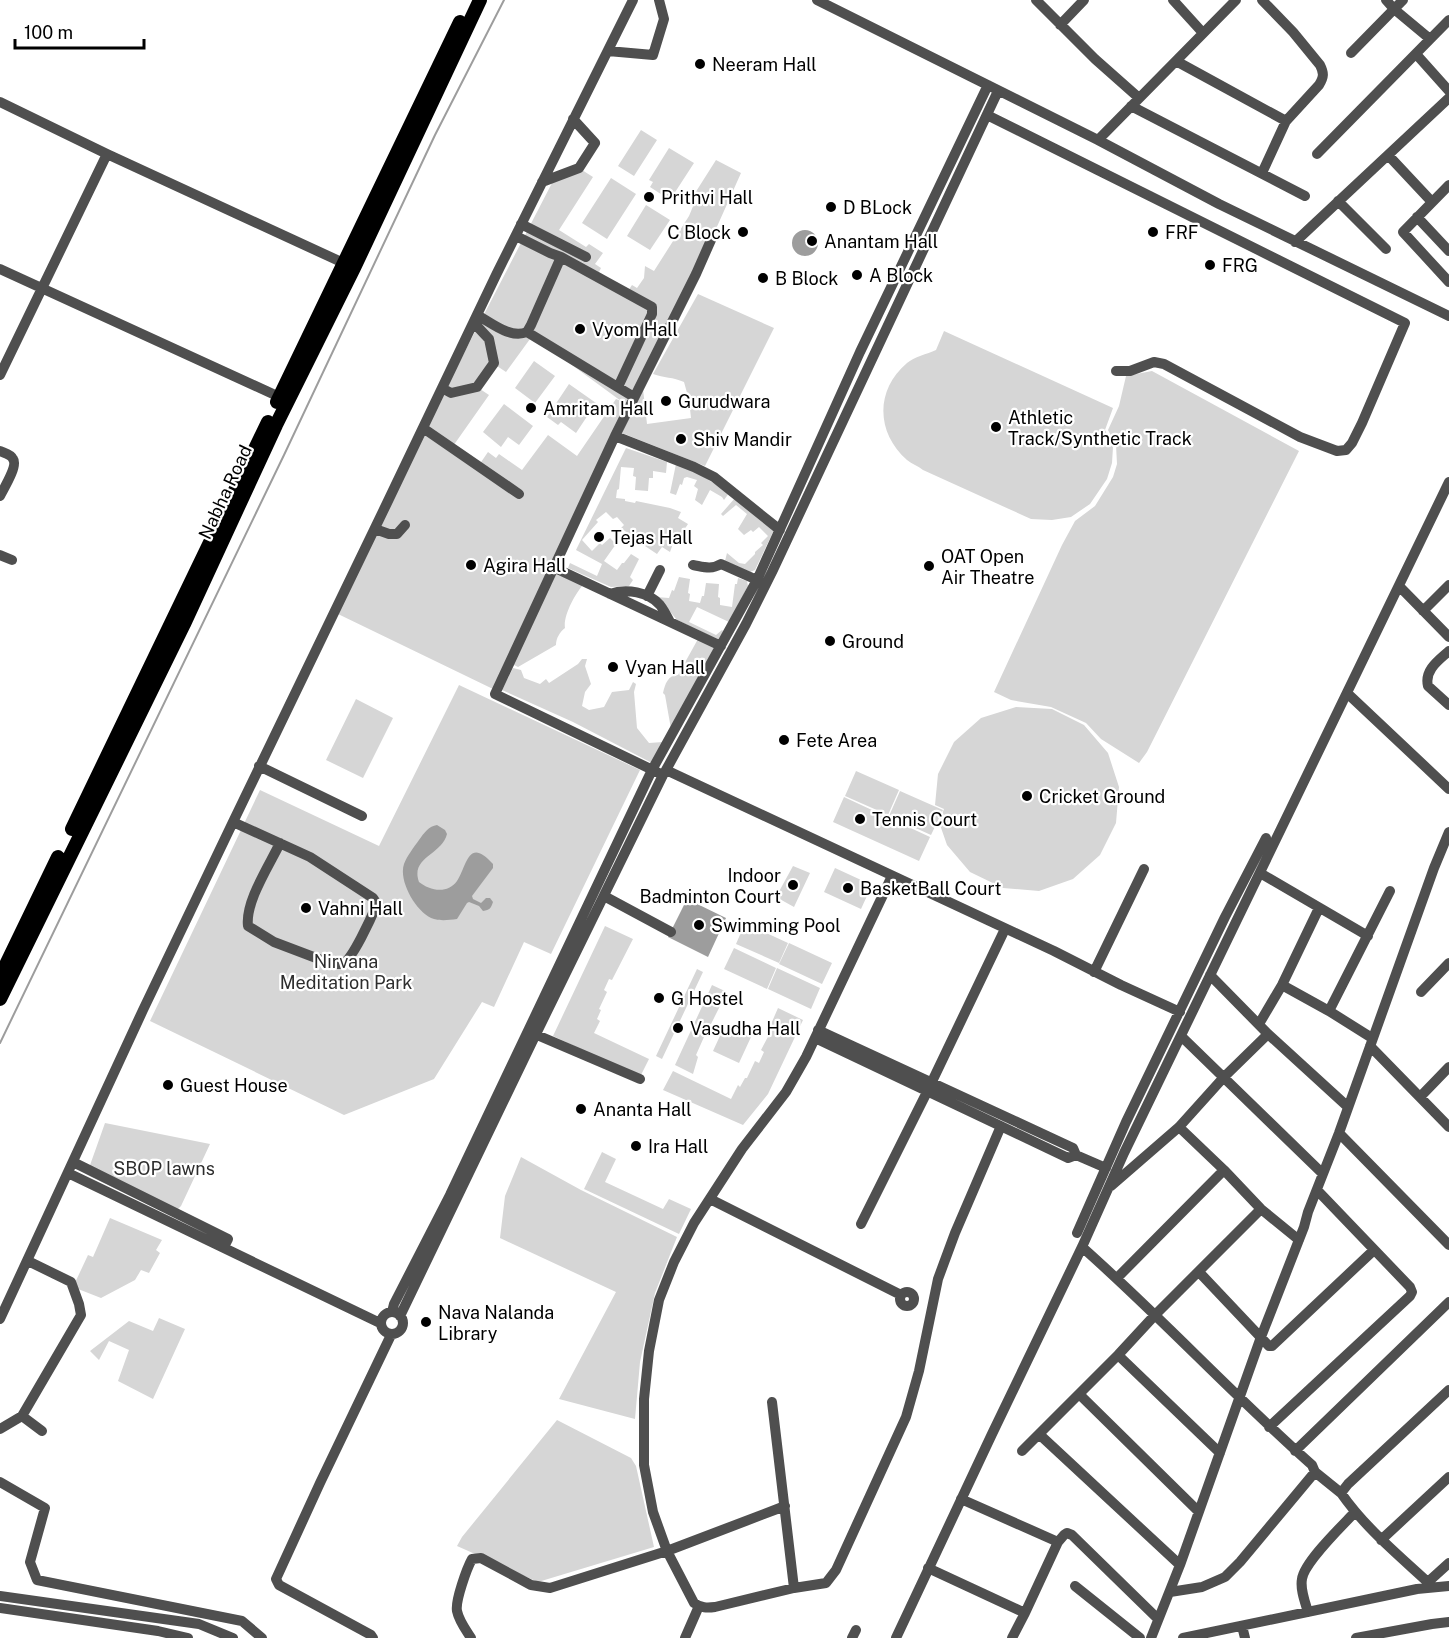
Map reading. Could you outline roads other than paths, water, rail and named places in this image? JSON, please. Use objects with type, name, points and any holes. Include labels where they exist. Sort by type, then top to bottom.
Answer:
[{"type":"main road","name":"Nabha Road","points":[[457,40],[471,0]]},
{"type":"main road","name":"Nabha Road","points":[[0,976],[349,266],[457,40],[480,0]]},
{"type":"main road","name":"Nabha Road","points":[[0,999],[184,624],[284,399]]},
{"type":"street","points":[[0,1319],[233,822],[441,388],[633,0]]},
{"type":"street","points":[[608,51],[653,55],[664,19],[659,0]]},
{"type":"street","points":[[817,0],[1098,140],[1219,204],[1449,316]]},
{"type":"street","points":[[1036,0],[1095,59],[1139,98]]},
{"type":"street","points":[[1060,25],[1084,0]]},
{"type":"street","points":[[1173,0],[1203,33]]},
{"type":"street","points":[[1098,140],[1236,0]]},
{"type":"street","points":[[1262,0],[1293,32],[1323,70],[1319,85],[1286,121],[1262,173]]},
{"type":"street","points":[[1386,0],[1430,39]]},
{"type":"street","points":[[1351,52],[1403,0]]},
{"type":"street","points":[[1317,154],[1449,20]]},
{"type":"street","points":[[1416,54],[1449,91]]},
{"type":"street","points":[[1176,61],[1286,121]]},
{"type":"street","points":[[373,1638],[279,1585],[276,1579],[391,1335],[402,1328],[402,1320],[396,1314],[394,1304],[532,1033],[721,646],[780,530],[792,515],[910,279],[987,115],[993,88]]},
{"type":"street","points":[[532,1033],[604,896],[660,772],[746,624],[860,352],[993,88]]},
{"type":"street","points":[[1295,242],[1449,98]]},
{"type":"street","points":[[0,102],[349,266]]},
{"type":"street","points":[[1131,106],[1305,196]]},
{"type":"street","points":[[987,115],[1405,323],[1362,423],[1352,443],[1342,451],[1336,451],[1300,437],[1164,364],[1154,362],[1130,371],[1116,371]]},
{"type":"street","points":[[542,182],[579,168],[595,143],[573,119]]},
{"type":"street","points":[[0,375],[107,154]]},
{"type":"street","points":[[1388,155],[1432,202]]},
{"type":"street","points":[[1446,274],[1403,233],[1404,229],[1449,185]]},
{"type":"street","points":[[1338,201],[1386,249]]},
{"type":"street","points":[[1417,217],[1449,251]]},
{"type":"street","points":[[522,224],[586,257]]},
{"type":"street","points":[[516,236],[550,254],[561,257],[652,307],[652,314],[618,387]]},
{"type":"street","points":[[711,240],[615,436],[495,694],[660,772],[892,876],[1180,1012]]},
{"type":"street","points":[[475,319],[514,334],[521,335],[527,332],[561,257]]},
{"type":"street","points":[[0,269],[284,399]]},
{"type":"street","points":[[898,273],[910,279]]},
{"type":"street","points":[[441,388],[451,393],[477,387],[494,363],[489,339],[475,319]]},
{"type":"street","points":[[527,332],[634,397]]},
{"type":"street","points":[[423,428],[519,494]]},
{"type":"street","points":[[615,436],[714,477],[780,530]]},
{"type":"street","points":[[0,451],[10,455],[15,465],[0,496]]},
{"type":"street","points":[[896,1638],[1180,1036],[1449,483]]},
{"type":"street","points":[[375,529],[397,534],[405,525]]},
{"type":"street","points":[[0,555],[12,560]]},
{"type":"street","points":[[693,565],[715,568],[721,564],[757,579]]},
{"type":"street","points":[[554,567],[721,646]]},
{"type":"street","points":[[646,596],[660,570]]},
{"type":"street","points":[[1423,611],[1449,585]]},
{"type":"street","points":[[1399,586],[1449,637]]},
{"type":"street","points":[[610,594],[618,591],[646,596],[659,603],[671,622]]},
{"type":"street","points":[[1449,651],[1435,663],[1427,681],[1428,686],[1449,705]]},
{"type":"street","points":[[1347,693],[1449,789]]},
{"type":"street","points":[[260,766],[362,816]]},
{"type":"street","points":[[233,822],[280,843],[310,857],[373,898],[377,904],[350,959],[342,964],[332,964],[274,942],[248,926],[247,917],[250,904],[280,843]]},
{"type":"street","points":[[1151,1638],[1180,1565],[1261,1337],[1339,1133],[1371,1042],[1444,861],[1448,835]]},
{"type":"street","points":[[1077,1233],[1126,1122],[1225,917],[1266,838]]},
{"type":"street","points":[[1094,972],[1144,869]]},
{"type":"street","points":[[1260,873],[1368,936]]},
{"type":"street","points":[[892,876],[817,1034],[786,1092],[742,1149],[694,1223],[674,1262],[659,1300],[649,1351],[644,1400],[644,1465],[653,1512],[667,1551],[694,1603],[708,1608],[715,1607],[794,1588],[826,1583],[837,1570],[906,1416],[919,1371],[938,1279],[1001,1126]]},
{"type":"street","points":[[1329,1011],[1390,891]]},
{"type":"street","points":[[604,896],[671,932]]},
{"type":"street","points":[[1259,1024],[1282,985],[1320,908]]},
{"type":"street","points":[[861,1224],[1005,929]]},
{"type":"street","points":[[1421,992],[1449,963]]},
{"type":"street","points":[[1210,975],[1268,1034],[1348,1107]]},
{"type":"street","points":[[1282,985],[1329,1011],[1371,1042],[1449,1127]]},
{"type":"street","points":[[532,1033],[639,1079]]},
{"type":"street","points":[[817,1034],[929,1087],[1073,1148],[1076,1155],[1106,1168]]},
{"type":"street","points":[[1107,1190],[1179,1127],[1224,1077],[1268,1034]]},
{"type":"street","points":[[1180,1036],[1323,1174]]},
{"type":"street","points":[[1420,1097],[1449,1067]]},
{"type":"street","points":[[929,1087],[1001,1126],[1068,1158],[1076,1155]]},
{"type":"street","points":[[1179,1127],[1261,1209],[1299,1240]]},
{"type":"street","points":[[1339,1133],[1449,1245]]},
{"type":"street","points":[[73,1162],[380,1323],[383,1331],[391,1335]]},
{"type":"street","points":[[1117,1278],[1224,1170]]},
{"type":"street","points":[[68,1173],[226,1243]]},
{"type":"street","points":[[1269,1427],[1411,1294],[1412,1290],[1317,1190]]},
{"type":"street","points":[[710,1199],[901,1295],[905,1292],[911,1293],[914,1303],[931,1311]]},
{"type":"street","points":[[1022,1451],[1261,1209]]},
{"type":"street","points":[[1082,1246],[1269,1427],[1312,1465],[1315,1472],[1341,1493],[1381,1540],[1431,1584]]},
{"type":"street","points":[[1199,1272],[1269,1346],[1272,1346],[1374,1250]]},
{"type":"street","points":[[0,1429],[22,1416],[81,1315],[71,1282],[28,1261]]},
{"type":"street","points":[[1295,1451],[1449,1302]]},
{"type":"street","points":[[380,1323],[384,1315],[396,1314]]},
{"type":"street","points":[[1118,1355],[1220,1453]]},
{"type":"street","points":[[1341,1493],[1449,1390]]},
{"type":"street","points":[[1079,1394],[1198,1511]]},
{"type":"street","points":[[772,1402],[794,1588]]},
{"type":"street","points":[[22,1416],[42,1431]]},
{"type":"street","points":[[1040,1435],[1180,1565]]},
{"type":"street","points":[[1170,1592],[1202,1587],[1226,1577],[1315,1472]]},
{"type":"street","points":[[1381,1540],[1449,1477]]},
{"type":"street","points":[[0,1482],[45,1508],[30,1562],[37,1580],[242,1621],[262,1638]]},
{"type":"street","points":[[961,1499],[1058,1542]]},
{"type":"street","points":[[471,1638],[456,1608],[467,1567],[472,1559],[481,1558],[531,1585],[550,1588],[667,1551],[785,1506]]},
{"type":"street","points":[[1308,1612],[1302,1583],[1303,1574],[1313,1558],[1355,1512]]},
{"type":"street","points":[[1012,1638],[1058,1542],[1067,1533],[1072,1535],[1158,1618]]},
{"type":"street","points":[[1431,1584],[1449,1563]]},
{"type":"street","points":[[928,1568],[1025,1613]]},
{"type":"street","points":[[1183,1638],[1431,1584],[1449,1586]]},
{"type":"street","points":[[1075,1586],[1140,1638]]},
{"type":"street","points":[[0,1596],[199,1624],[233,1638]]},
{"type":"street","points":[[685,1638],[699,1606]]},
{"type":"street","points":[[0,1608],[147,1629],[188,1638]]},
{"type":"street","points":[[1356,1638],[1449,1622]]},
{"type":"street","points":[[1242,1626],[1245,1638]]},
{"type":"waterway","points":[[0,1043],[284,455],[435,135],[504,0]]},
{"type":"place","name":"Neeram Hall","points":[[700,64]]},
{"type":"place","name":"Prithvi Hall","points":[[649,197]]},
{"type":"place","name":"D BLock","points":[[831,207]]},
{"type":"place","name":"C Block","points":[[743,232]]},
{"type":"place","name":"FRF","points":[[1153,232]]},
{"type":"place","name":"Anantam Hall","points":[[812,241]]},
{"type":"place","name":"FRG","points":[[1210,265]]},
{"type":"place","name":"A Block","points":[[857,275]]},
{"type":"place","name":"B Block","points":[[763,278]]},
{"type":"place","name":"Vyom Hall","points":[[580,329]]},
{"type":"place","name":"Gurudwara","points":[[666,401]]},
{"type":"place","name":"Amritam Hall","points":[[531,408]]},
{"type":"place","name":"Athletic Track/Synthetic Track","points":[[996,427]]},
{"type":"place","name":"Shiv Mandir","points":[[681,439]]},
{"type":"place","name":"Tejas Hall","points":[[599,537]]},
{"type":"place","name":"Agira Hall","points":[[471,565]]},
{"type":"place","name":"OAT Open Air Theatre","points":[[929,566]]},
{"type":"place","name":"Ground","points":[[830,641]]},
{"type":"place","name":"Vyan Hall","points":[[613,667]]},
{"type":"place","name":"Fete Area","points":[[784,740]]},
{"type":"place","name":"Cricket Ground","points":[[1027,796]]},
{"type":"place","name":"Tennis Court","points":[[860,819]]},
{"type":"place","name":"Indoor Badminton Court","points":[[793,885]]},
{"type":"place","name":"BasketBall Court","points":[[848,888]]},
{"type":"place","name":"Vahni Hall","points":[[306,908]]},
{"type":"place","name":"Swimming Pool","points":[[699,925]]},
{"type":"place","name":"G Hostel","points":[[659,998]]},
{"type":"place","name":"Vasudha Hall","points":[[678,1028]]},
{"type":"place","name":"Guest House","points":[[168,1085]]},
{"type":"place","name":"Ananta Hall","points":[[581,1109]]},
{"type":"place","name":"Ira Hall","points":[[636,1146]]},
{"type":"place","name":"Nava Nalanda Library","points":[[426,1322]]},
{"type":"park label","name":"Nirvana Meditation Park","points":[[346,971]]},
{"type":"park label","name":"SBOP lawns","points":[[164,1168]]}]
